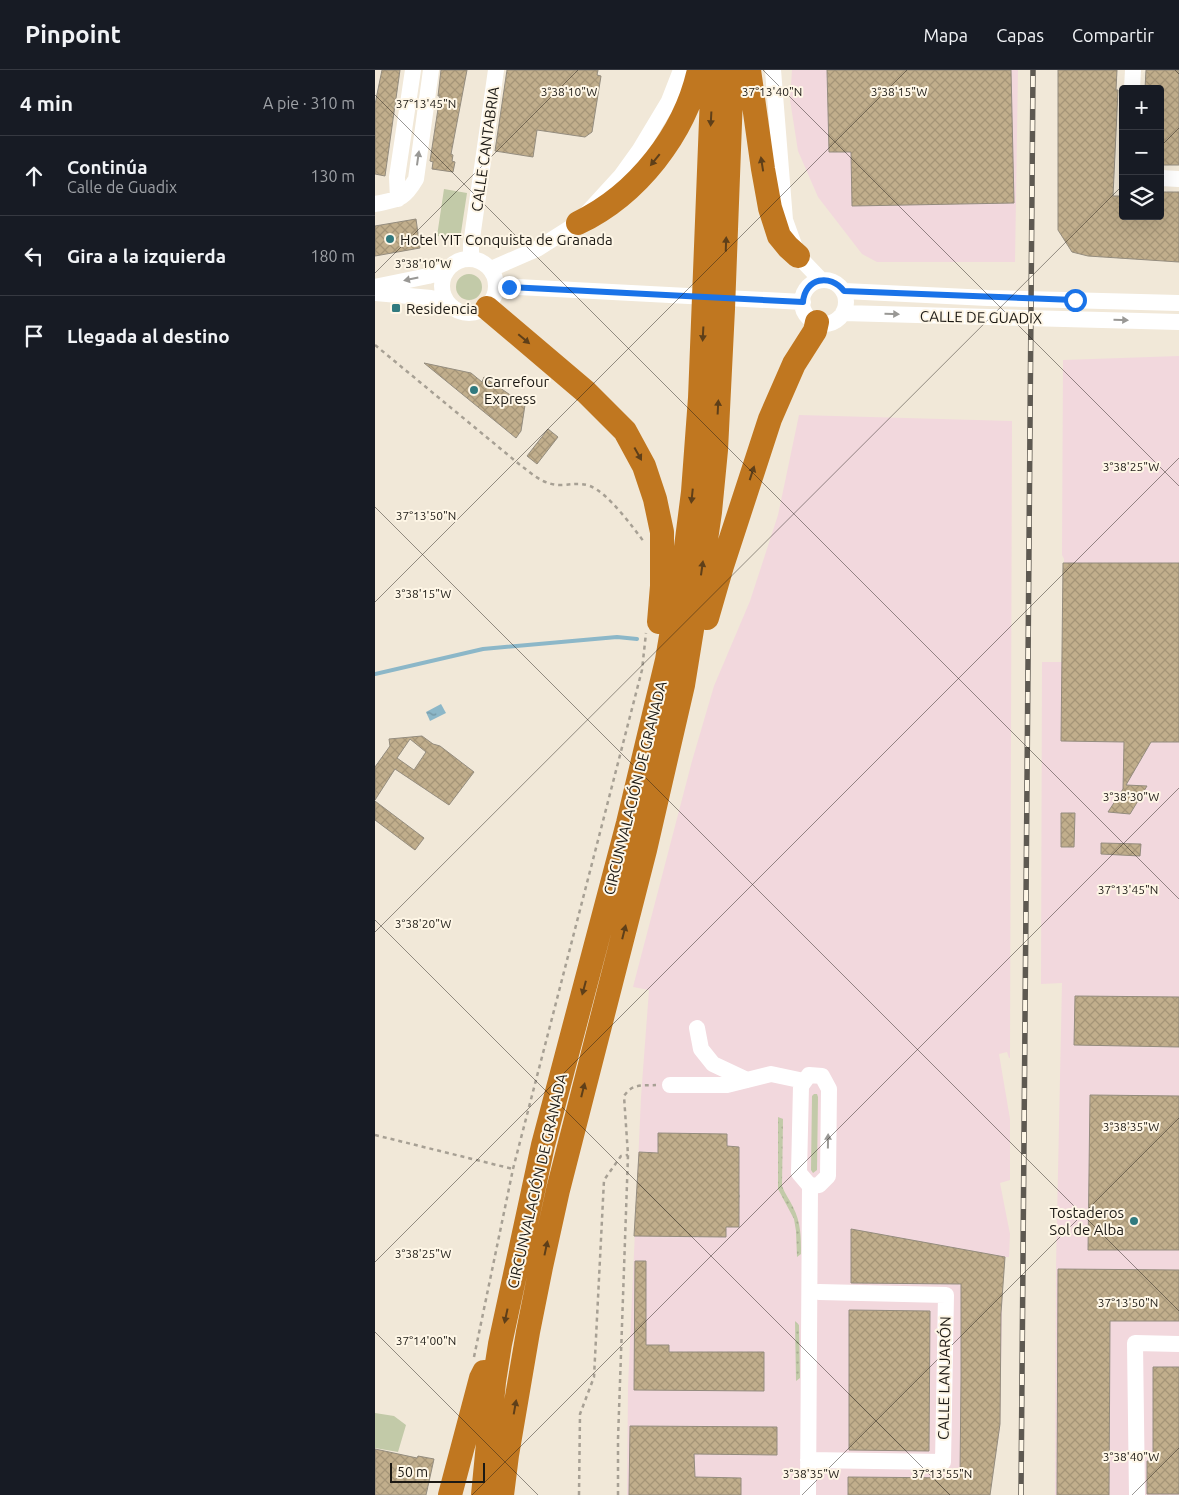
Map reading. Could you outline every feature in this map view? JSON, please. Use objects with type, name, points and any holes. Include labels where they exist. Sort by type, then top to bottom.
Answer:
[{"type":"highway","points":[[578,223],[596,214],[613,202],[653,163],[670,139],[690,100],[699,70]]},
{"type":"highway","name":"CIRCUNVALACIÓN DE GRANADA","points":[[483,1495],[490,1416],[500,1344],[543,1146],[628,823],[667,660],[686,547],[693,492],[703,339],[713,70]]},
{"type":"highway","name":"CIRCUNVALACIÓN DE GRANADA","points":[[502,1495],[528,1332],[558,1190],[645,850],[683,685],[710,512],[716,450],[732,70]]},
{"type":"highway","points":[[749,70],[770,208],[779,236],[798,256]]},
{"type":"highway","points":[[487,308],[586,392],[625,431],[644,466],[655,499],[661,532],[662,586],[659,631],[646,706],[627,788],[628,823]]},
{"type":"highway","points":[[683,685],[696,660],[722,566],[770,419],[794,364],[815,331],[817,322]]},
{"type":"highway","points":[[450,1495],[481,1378],[500,1344]]},
{"type":"highway","points":[[472,1495],[479,1440],[490,1416]]},
{"type":"highway","points":[[507,1456],[513,1482],[512,1495]]},
{"type":"street","points":[[398,199],[397,177],[413,70]]},
{"type":"street","points":[[375,204],[398,199],[407,193],[416,179],[431,70]]},
{"type":"street","name":"CALLE CANTABRIA","points":[[471,259],[471,246],[496,70]]},
{"type":"street","points":[[491,269],[537,249],[578,223],[621,176],[639,152],[669,101],[681,70]]},
{"type":"street","points":[[773,70],[785,220],[798,256],[821,280]]},
{"type":"street","points":[[1133,70],[1133,85]]},
{"type":"street","points":[[1164,178],[1179,179]]},
{"type":"street","points":[[471,259],[479,260],[491,269],[497,286],[496,294],[487,308],[478,313],[470,314],[456,311],[446,302],[441,286],[447,270],[454,263],[471,259]]},
{"type":"street","points":[[375,287],[447,270]]},
{"type":"street","points":[[821,280],[834,282],[844,291],[846,306],[840,318],[829,323],[817,322],[807,314],[803,302],[806,290],[815,282],[821,280]]},
{"type":"street","points":[[497,286],[803,302]]},
{"type":"street","name":"CALLE DE GUADIX","points":[[844,291],[988,298],[1179,302]]},
{"type":"street","points":[[375,293],[431,298],[446,302]]},
{"type":"street","name":"CALLE DE GUADIX","points":[[843,313],[1179,322]]},
{"type":"street","points":[[697,1028],[701,1049],[713,1064],[747,1080]]},
{"type":"street","points":[[670,1085],[727,1085],[771,1074],[804,1081]]},
{"type":"street","points":[[808,1495],[813,1461],[819,1292],[814,1186],[799,1173],[801,1086],[809,1075],[822,1076],[829,1089],[828,1176],[814,1186]]},
{"type":"street","points":[[814,1186],[813,1461],[817,1495]]},
{"type":"street","name":"CALLE LANJARÓN","points":[[813,1461],[943,1462],[946,1295],[819,1292]]},
{"type":"street","points":[[1137,1495],[1135,1343],[1179,1344]]},
{"type":"path","points":[[375,345],[541,480],[558,485],[577,482],[592,486],[614,504],[648,547]]},
{"type":"path","points":[[473,1360],[513,1169],[642,670],[647,626]]},
{"type":"path","points":[[618,1495],[618,1439],[628,1155],[624,1096],[630,1088],[637,1086],[670,1085]]},
{"type":"path","points":[[375,1135],[513,1169]]},
{"type":"path","points":[[579,1495],[580,1414],[594,1377],[604,1180],[621,1156],[628,1155]]},
{"type":"shaded area","points":[[792,70],[1018,70],[1015,262],[877,262],[862,254],[818,197],[798,151],[790,100]]},
{"type":"shaded area","points":[[1179,356],[1179,1495],[1055,1495],[1056,1267],[1062,983],[1041,984],[1042,662],[1064,662],[1064,559],[1062,555],[1063,360]]},
{"type":"shaded area","points":[[799,415],[1012,421],[1010,1058],[1007,1052],[999,1054],[1010,1119],[1010,1180],[1000,1183],[1010,1234],[1009,1257],[1003,1257],[1000,1428],[989,1495],[627,1495],[628,1387],[641,1097],[649,990],[633,987],[692,761],[714,686],[750,601],[778,515]]},
{"type":"green space","points":[[444,189],[467,193],[460,239],[437,236]]},
{"type":"green space","points":[[469,274],[478,278],[482,287],[478,296],[469,300],[460,296],[456,287],[460,278]]},
{"type":"green space","points":[[817,1094],[818,1097],[817,1170],[813,1173],[811,1170],[812,1096]]},
{"type":"green space","points":[[778,1117],[783,1119],[782,1186],[796,1213],[800,1230],[801,1254],[797,1257],[794,1219],[778,1189]]},
{"type":"green space","points":[[795,1321],[799,1325],[800,1378],[796,1381]]},
{"type":"green space","points":[[375,1413],[394,1416],[406,1425],[398,1452],[375,1448]]},
{"type":"water","points":[[441,704],[446,713],[430,721],[426,712]]},
{"type":"building","points":[[382,70],[400,70],[385,176],[375,174],[375,104]]},
{"type":"building","points":[[441,70],[467,70],[451,154],[453,155],[452,161],[455,162],[453,172],[432,169],[433,162],[430,161],[440,96],[438,96]]},
{"type":"building","points":[[507,70],[598,70],[597,75],[601,76],[592,132],[585,137],[537,130],[533,157],[495,151]]},
{"type":"building","points":[[827,70],[1011,70],[1014,203],[852,206],[851,152],[829,152]]},
{"type":"building","points":[[1058,70],[1117,70],[1116,90],[1118,90],[1113,196],[1119,196],[1119,220],[1164,220],[1164,192],[1179,192],[1179,262],[1088,256],[1072,252],[1058,230]]},
{"type":"building","points":[[1146,70],[1179,70],[1179,165],[1164,165],[1164,85],[1145,85]]},
{"type":"building","points":[[416,219],[420,248],[375,256],[375,226]]},
{"type":"building","points":[[424,363],[471,373],[482,382],[484,377],[525,405],[521,431],[516,438]]},
{"type":"building","points":[[548,429],[558,437],[537,464],[527,456]]},
{"type":"building","points":[[1063,563],[1179,563],[1179,742],[1151,742],[1126,785],[1147,786],[1130,814],[1108,812],[1123,789],[1124,742],[1061,741]]},
{"type":"building","points":[[422,736],[433,744],[440,746],[474,772],[449,805],[395,769],[375,800],[375,767],[390,746],[389,739]],"holes":[[[410,739],[426,752],[414,770],[397,758]]]},
{"type":"building","points":[[375,801],[424,838],[415,850],[375,820]]},
{"type":"building","points":[[1061,813],[1075,813],[1074,847],[1061,847]]},
{"type":"building","points":[[1101,843],[1141,844],[1140,856],[1101,854]]},
{"type":"building","points":[[1075,996],[1179,997],[1179,1047],[1074,1045]]},
{"type":"building","points":[[1090,1095],[1179,1096],[1179,1250],[1088,1250]]},
{"type":"building","points":[[658,1133],[727,1134],[727,1146],[739,1147],[739,1227],[726,1227],[726,1237],[634,1236],[639,1152],[658,1153]]},
{"type":"building","points":[[851,1229],[1005,1257],[1001,1313],[1000,1424],[990,1495],[848,1495],[848,1477],[960,1478],[961,1284],[851,1283]]},
{"type":"building","points":[[635,1261],[646,1261],[646,1345],[669,1345],[669,1352],[764,1352],[764,1391],[634,1390]]},
{"type":"building","points":[[1058,1269],[1179,1270],[1179,1321],[1110,1321],[1109,1495],[1057,1495]]},
{"type":"building","points":[[849,1310],[930,1311],[929,1451],[849,1450]]},
{"type":"building","points":[[1153,1367],[1179,1367],[1179,1494],[1147,1494],[1147,1461],[1153,1461]]},
{"type":"building","points":[[630,1426],[777,1427],[777,1455],[694,1454],[695,1477],[741,1478],[741,1495],[629,1495]]},
{"type":"building","points":[[375,1449],[417,1458],[418,1456],[434,1459],[426,1495],[375,1495]]},
{"type":"waterway","points":[[375,674],[483,649],[617,637],[637,639]]},
{"type":"railway","points":[[1021,1495],[1033,70]]},
{"type":"place","name":"Hotel YIT Conquista de Granada","points":[[390,239]]},
{"type":"place","name":"Residencia","points":[[396,308]]},
{"type":"place","name":"Carrefour Express","points":[[474,390]]},
{"type":"place","name":"Tostaderos Sol de Alba","points":[[1134,1221]]},
{"type":"route","points":[[509,287],[803,302],[803,296],[810,286],[815,282],[827,280],[834,282],[844,291],[856,292],[1075,300]]}]
